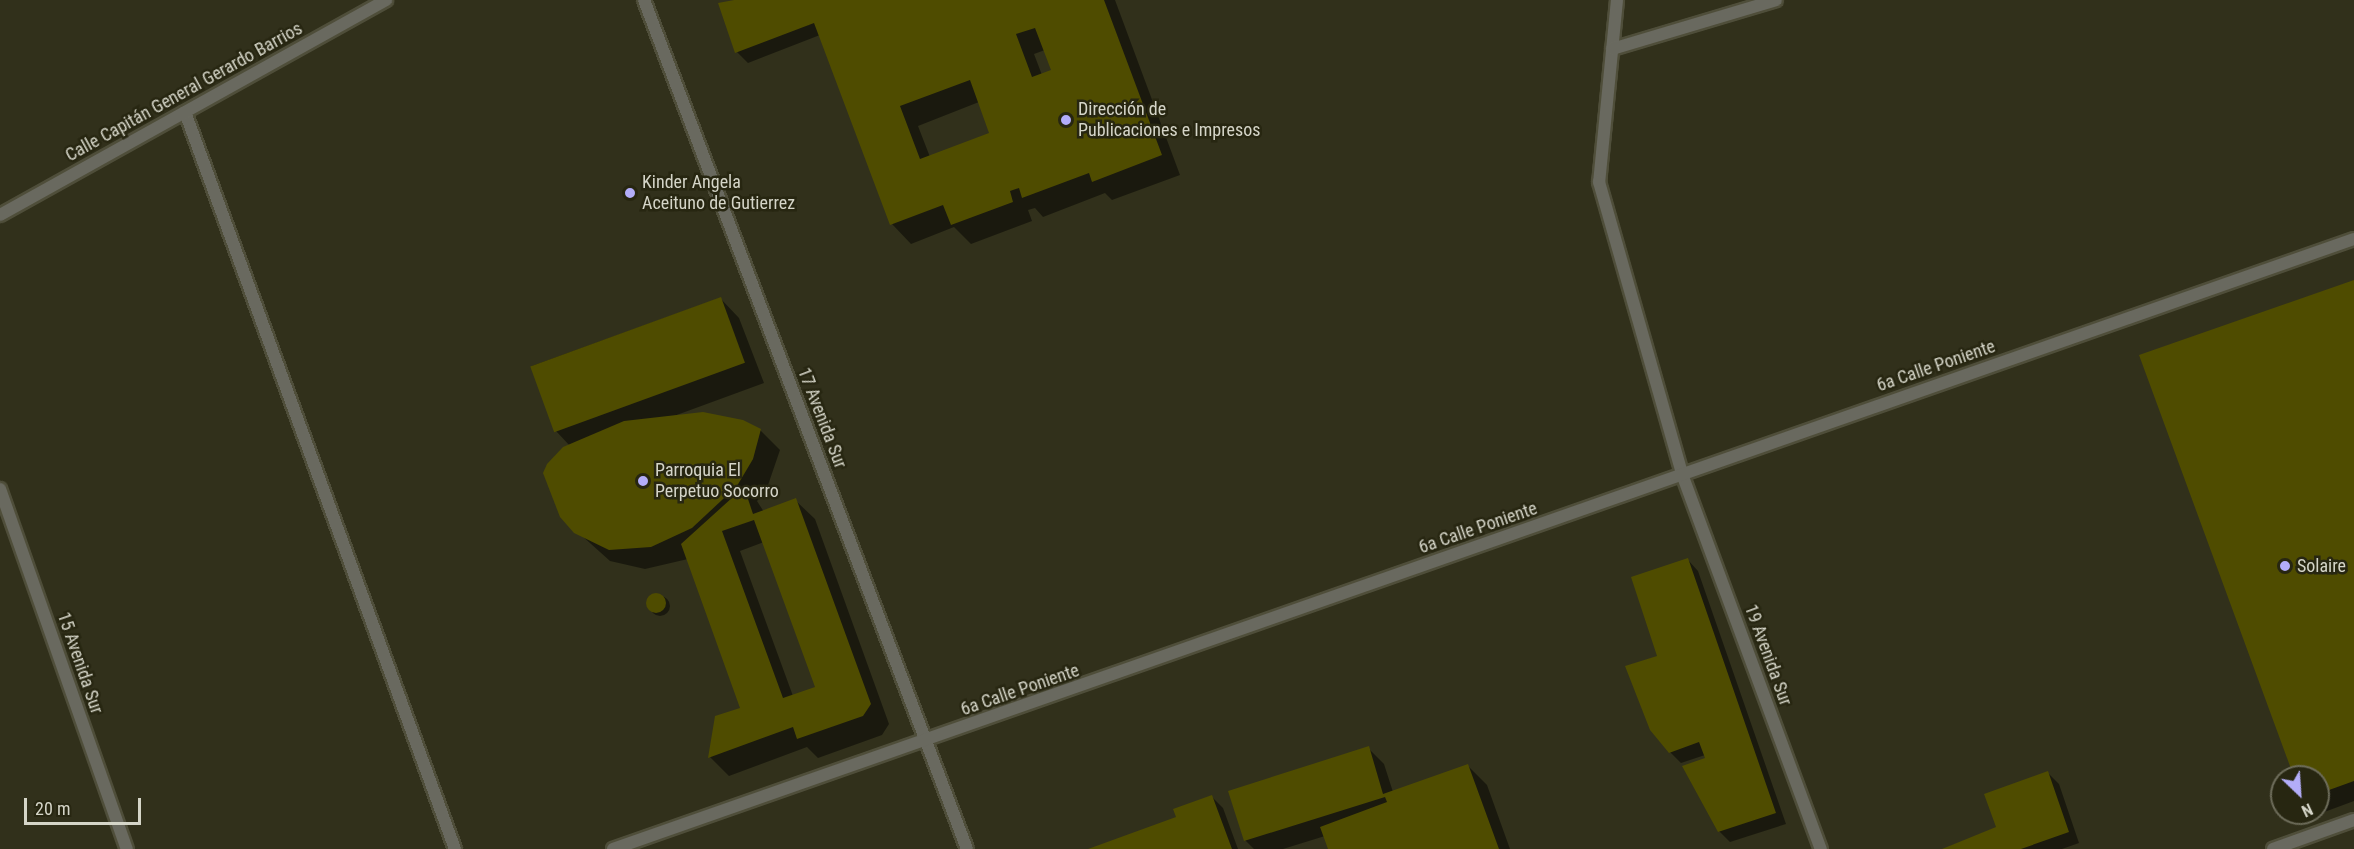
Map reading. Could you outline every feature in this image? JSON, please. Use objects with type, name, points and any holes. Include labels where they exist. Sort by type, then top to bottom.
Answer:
[{"type":"street","name":"Calle Capitán General Gerardo Barrios","points":[[0,215],[386,0]]},
{"type":"street","name":"17 Avenida Sur","points":[[644,0],[966,849]]},
{"type":"street","name":"19 Avenida Sur","points":[[1617,0],[1599,182],[1682,474],[1821,849]]},
{"type":"street","points":[[1612,49],[1776,0]]},
{"type":"street","points":[[185,112],[455,849]]},
{"type":"street","name":"6a Calle Poniente","points":[[613,849],[927,742],[2354,239]]},
{"type":"street","name":"15 Avenida Sur","points":[[0,489],[127,849]]},
{"type":"street","points":[[2273,849],[2354,820]]},
{"type":"building","name":"Dirección de Publicaciones e Impresos","points":[[734,0],[1104,0],[1162,155],[1092,182],[1089,173],[1022,198],[1019,188],[1010,191],[1013,202],[951,225],[943,205],[890,225],[814,23],[735,53],[718,3]],"holes":[[[1035,28],[1051,70],[1032,77],[1016,34]],[[970,80],[989,133],[920,159],[900,106]]]},
{"type":"building","name":"Solaire","points":[[2354,280],[2354,781],[2330,790],[2330,765],[2290,765],[2139,355]]},
{"type":"building","points":[[721,297],[745,363],[554,432],[530,366]]},
{"type":"building","name":"Parroquia El Perpetuo Socorro","points":[[703,412],[743,420],[761,429],[753,459],[737,486],[692,528],[651,547],[609,550],[574,533],[560,517],[543,473],[547,464],[563,447],[624,421]]},
{"type":"building","points":[[744,487],[753,514],[796,498],[871,704],[863,716],[797,739],[793,727],[708,758],[715,716],[740,708],[681,544]],"holes":[[[754,520],[815,687],[783,698],[722,531]]]},
{"type":"building","points":[[1688,558],[1776,813],[1718,832],[1682,766],[1705,758],[1699,742],[1669,753],[1650,730],[1625,666],[1657,656],[1631,577]]},
{"type":"building","points":[[656,593],[663,596],[666,603],[663,610],[656,613],[649,610],[646,603],[649,596]]},
{"type":"building","points":[[1369,746],[1383,794],[1468,764],[1499,849],[1328,849],[1320,827],[1387,802],[1385,797],[1244,841],[1228,791]]},
{"type":"building","points":[[2048,771],[2069,832],[2021,849],[1942,849],[1996,827],[1984,794]]},
{"type":"building","points":[[1212,795],[1232,849],[1088,849],[1176,817],[1173,809]]},
{"type":"place","name":"Dirección de Publicaciones e Impresos","points":[[1066,120]]},
{"type":"place","name":"Kinder Angela Aceituno de Gutierrez","points":[[630,193]]},
{"type":"place","name":"Parroquia El Perpetuo Socorro","points":[[643,481]]},
{"type":"place","name":"Solaire","points":[[2285,566]]}]
